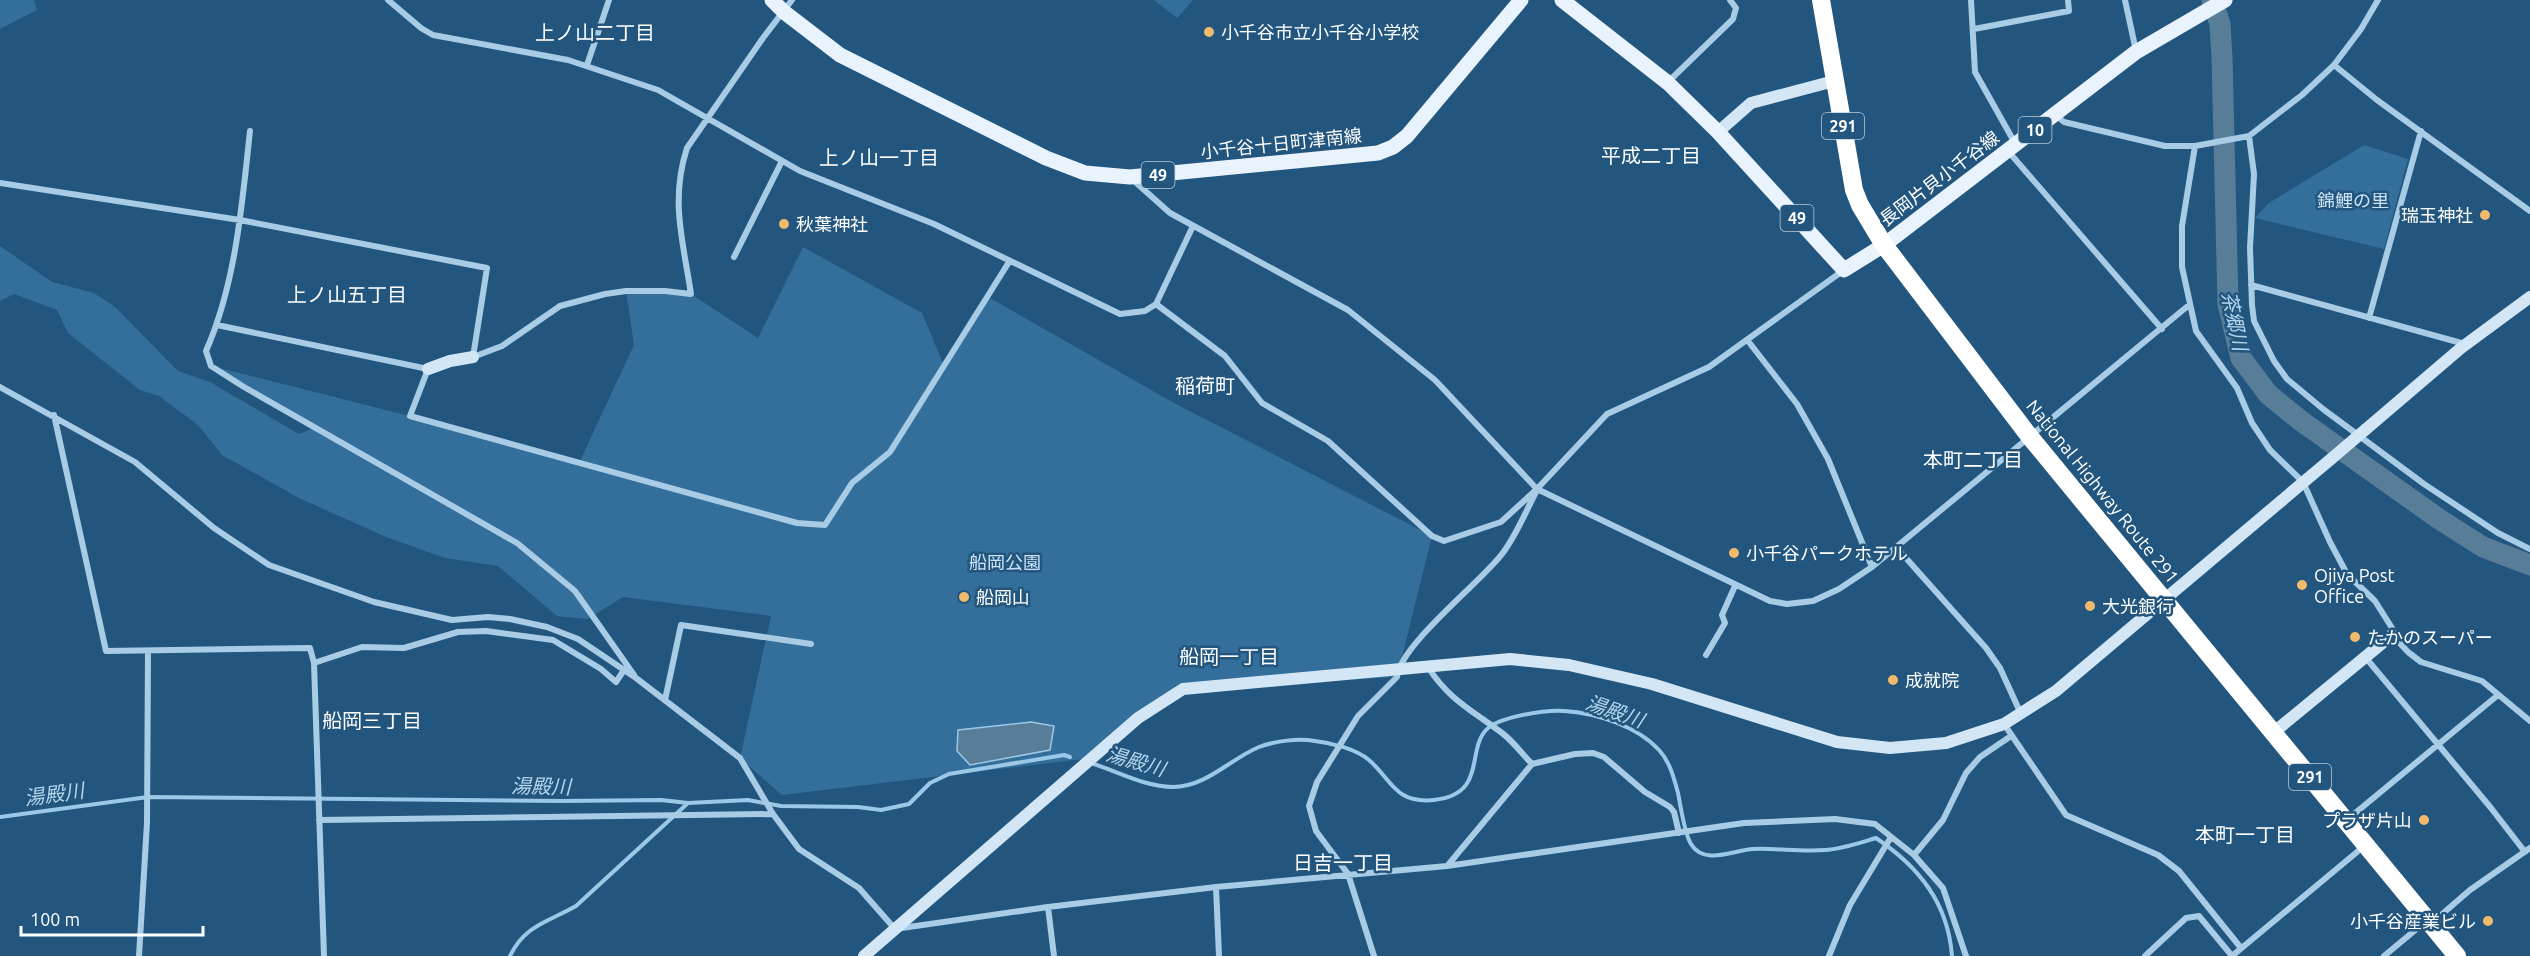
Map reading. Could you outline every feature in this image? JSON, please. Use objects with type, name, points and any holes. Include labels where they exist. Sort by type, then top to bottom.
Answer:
[{"type":"highway","name":"National Highway Route 291","points":[[1821,0],[1854,190],[1860,205],[1884,244],[2030,437],[2457,956]]},
{"type":"main road","name":"小千谷十日町津南線","points":[[772,0],[788,6],[840,55],[1046,158],[1085,173],[1130,177],[1378,153],[1394,147],[1407,136],[1521,0]]},
{"type":"main road","name":"49","points":[[1562,0],[1668,83],[1718,132],[1844,270]]},
{"type":"main road","name":"長岡片貝小千谷線","points":[[1884,244],[2136,52],[2225,0]]},
{"type":"main road","points":[[1844,270],[1884,244]]},
{"type":"street","points":[[388,0],[421,28],[434,35],[492,47],[531,52],[586,65],[658,90],[800,171],[933,224],[1120,314],[1145,311],[1156,304],[1193,226]]},
{"type":"street","points":[[586,65],[609,0]]},
{"type":"street","points":[[1668,83],[1733,19],[1736,8],[1731,0]]},
{"type":"street","points":[[1971,0],[1975,72],[2012,148],[2162,329]]},
{"type":"street","points":[[1974,29],[2069,11],[2068,0]]},
{"type":"street","points":[[2125,0],[2136,52]]},
{"type":"street","points":[[2053,114],[2064,122],[2140,142],[2165,146],[2195,146],[2247,136],[2302,95],[2334,65],[2361,29],[2378,0]]},
{"type":"street","points":[[217,325],[428,369],[450,361],[473,357],[502,346],[560,306],[626,291],[691,294],[677,202],[681,166],[687,148],[788,6]]},
{"type":"street","points":[[2334,65],[2530,211]]},
{"type":"street","points":[[1718,132],[1751,103],[1834,81]]},
{"type":"street","points":[[250,131],[240,220],[217,325],[206,351],[211,366],[517,543],[575,591],[636,678]]},
{"type":"street","points":[[2369,318],[2421,131]]},
{"type":"street","points":[[2247,136],[2254,174],[2250,248],[2254,321],[2274,361],[2287,379],[2323,409],[2424,484],[2498,533],[2530,549]]},
{"type":"street","points":[[2195,146],[2182,226],[2182,267],[2196,332],[2236,388],[2252,423],[2270,450],[2303,482],[2330,542],[2348,574],[2375,601],[2392,628],[2392,635],[2421,662],[2482,681],[2530,721]]},
{"type":"street","points":[[734,257],[782,161]]},
{"type":"street","points":[[1130,177],[1170,213],[1348,310],[1435,380],[1537,489],[1735,586],[1778,603],[1813,601],[1839,589],[1872,567],[2189,305]]},
{"type":"street","points":[[0,183],[240,220],[487,268],[473,357]]},
{"type":"street","points":[[428,369],[410,416],[797,523],[825,525],[852,483],[890,452],[1009,262]]},
{"type":"street","points":[[1156,304],[1225,356],[1262,403],[1328,441],[1432,536],[1444,541],[1502,522],[1537,489],[1607,414],[1709,368],[1844,270]]},
{"type":"street","points":[[2251,285],[2466,344]]},
{"type":"street","points":[[864,956],[1138,718],[1183,689],[1510,659],[1569,664],[1652,684],[1836,742],[1890,748],[1946,742],[2004,724],[2056,691],[2466,344],[2530,297]]},
{"type":"street","points":[[1748,341],[1797,404],[1827,459],[1872,567]]},
{"type":"street","points":[[0,387],[135,462],[214,528],[269,565],[374,602],[452,620],[488,617],[510,619],[547,627],[578,639],[636,678],[740,758],[772,812],[800,849],[859,888],[895,929]]},
{"type":"street","points":[[54,415],[106,651],[310,648],[314,663],[324,956]]},
{"type":"street","points":[[1374,956],[1348,874],[1316,831],[1309,806],[1317,782],[1358,716],[1397,677],[1398,668],[1423,636],[1503,553],[1537,489]]},
{"type":"street","points":[[1897,548],[1986,648],[2000,668],[2021,714]]},
{"type":"street","points":[[1706,655],[1725,623],[1722,615],[1735,586]]},
{"type":"street","points":[[665,700],[681,625],[811,644]]},
{"type":"street","points":[[314,663],[362,647],[404,648],[458,632],[486,631],[553,640],[601,669],[616,682],[624,670]]},
{"type":"street","points":[[2273,733],[2392,635]]},
{"type":"street","points":[[139,956],[147,823],[148,652]]},
{"type":"street","points":[[2366,658],[2527,850],[2470,890],[2384,956]]},
{"type":"street","points":[[1427,666],[1440,686],[1504,734],[1532,764]]},
{"type":"street","points":[[2346,821],[2498,695]]},
{"type":"street","points":[[2004,724],[2066,815],[2158,855],[2179,871],[2241,948]]},
{"type":"street","points":[[1914,855],[1943,820],[1966,773],[1980,757],[2011,736]]},
{"type":"street","points":[[1447,866],[1532,764],[1575,754],[1593,753],[1605,757],[1645,792],[1670,807],[1674,812],[1680,833]]},
{"type":"street","points":[[319,820],[772,812]]},
{"type":"street","points":[[895,929],[1048,907],[1216,887],[1447,866],[1783,819],[1835,819],[1875,824],[1914,855],[1943,888],[1966,956]]},
{"type":"street","points":[[1829,956],[1850,905],[1891,838]]},
{"type":"street","points":[[2145,956],[2186,918],[2199,916],[2232,956],[2366,844]]},
{"type":"street","points":[[1216,887],[1219,956]]},
{"type":"street","points":[[1048,907],[1054,956]]},
{"type":"green space","points":[[0,0],[34,0],[37,10],[0,29]]},
{"type":"green space","points":[[1154,0],[1193,0],[1177,18]]},
{"type":"green space","name":"錦鯉の里","points":[[2364,145],[2408,159],[2384,249],[2255,218],[2269,203]]},
{"type":"green space","name":"船岡公園","points":[[0,246],[52,282],[94,293],[115,307],[178,371],[210,382],[299,434],[316,427],[211,366],[410,416],[579,463],[634,345],[626,291],[691,294],[758,338],[803,247],[922,313],[944,366],[988,297],[1174,403],[1432,536],[1397,677],[1183,689],[1092,758],[782,795],[740,758],[771,616],[623,597],[587,619],[557,616],[498,566],[445,558],[386,537],[299,498],[222,455],[198,425],[159,396],[140,390],[68,333],[57,310],[14,294],[0,301]]},
{"type":"shaded area","points":[[1031,722],[1054,726],[1050,750],[970,765],[957,751],[958,730]]},
{"type":"waterway","name":"茶郷川","points":[[2212,0],[2220,24],[2222,57],[2228,304],[2241,358],[2268,394],[2301,421],[2439,519],[2483,547],[2530,565]]},
{"type":"waterway","name":"湯殿川","points":[[1091,763],[1152,784],[1185,786],[1207,778],[1259,747],[1272,743],[1308,740],[1351,750],[1369,760],[1402,794],[1421,800],[1434,800],[1451,796],[1462,790],[1472,771],[1480,739],[1492,725],[1523,715],[1576,712],[1615,722],[1639,734],[1659,750],[1673,776],[1691,844],[1697,851],[1704,854],[1711,856],[1753,849],[1807,851],[1831,849],[1876,838],[1905,861],[1929,888],[1944,919],[1952,956]]},
{"type":"waterway","name":"湯殿川","points":[[0,817],[148,797],[661,800],[688,803],[748,800],[781,806],[858,807],[881,810],[909,804],[930,783],[949,774],[1064,755],[1070,757]]},
{"type":"waterway","points":[[510,956],[523,937],[538,925],[576,906],[688,803]]},
{"type":"place","name":"小千谷市立小千谷小学校","points":[[1209,32]]},
{"type":"place","name":"瑞玉神社","points":[[2485,215]]},
{"type":"place","name":"秋葉神社","points":[[784,224]]},
{"type":"place","name":"小千谷パークホテル","points":[[1734,553]]},
{"type":"place","name":"Ojiya Post Office","points":[[2302,585]]},
{"type":"place","name":"船岡山","points":[[964,597]]},
{"type":"place","name":"大光銀行","points":[[2090,606]]},
{"type":"place","name":"たかのスーパー","points":[[2355,637]]},
{"type":"place","name":"成就院","points":[[1893,680]]},
{"type":"place","name":"プラザ片山","points":[[2424,820]]},
{"type":"place","name":"小千谷産業ビル","points":[[2488,921]]},
{"type":"district","name":"上ノ山二丁目","points":[[595,32]]},
{"type":"district","name":"平成二丁目","points":[[1651,155]]},
{"type":"district","name":"上ノ山一丁目","points":[[879,157]]},
{"type":"district","name":"上ノ山五丁目","points":[[347,294]]},
{"type":"district","name":"稲荷町","points":[[1205,385]]},
{"type":"district","name":"本町二丁目","points":[[1973,459]]},
{"type":"district","name":"船岡一丁目","points":[[1229,656]]},
{"type":"district","name":"船岡三丁目","points":[[372,720]]},
{"type":"district","name":"本町一丁目","points":[[2245,834]]},
{"type":"district","name":"日吉一丁目","points":[[1343,862]]}]
